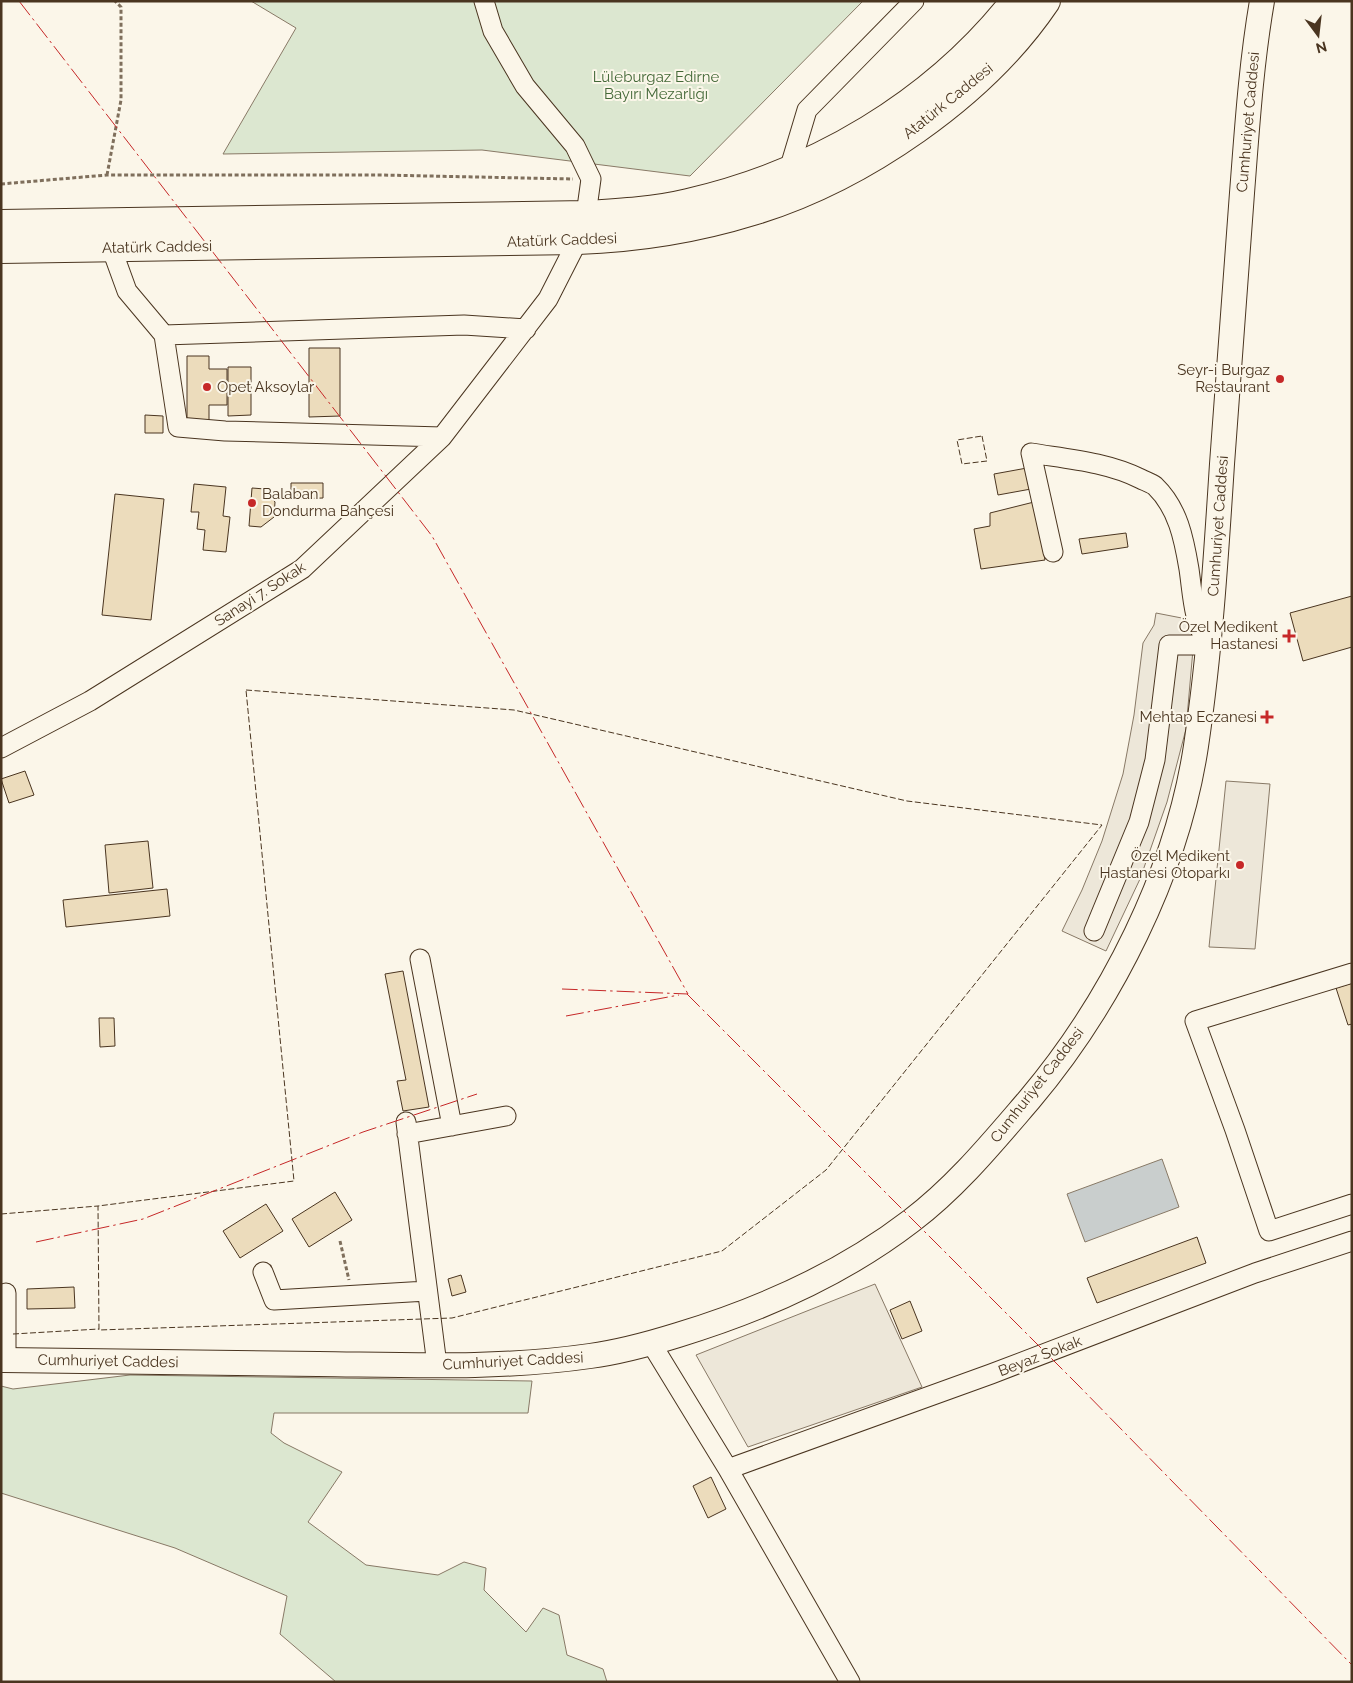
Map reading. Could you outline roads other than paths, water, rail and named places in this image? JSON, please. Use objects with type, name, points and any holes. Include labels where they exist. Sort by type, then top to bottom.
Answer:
[{"type":"highway","name":"Atatürk Caddesi","points":[[1,224],[586,215],[650,210],[687,204],[755,184],[789,170],[843,144],[914,100],[960,61],[985,36],[1014,1]]},
{"type":"highway","name":"Atatürk Caddesi","points":[[1,249],[578,240],[646,236],[713,222],[782,201],[840,175],[895,143],[964,92],[1002,55],[1046,1]]},
{"type":"main road","name":"Cumhuriyet Caddesi","points":[[4,1360],[494,1365],[595,1356],[652,1343],[714,1324],[761,1306],[844,1265],[911,1222],[947,1192],[974,1164],[1039,1088],[1090,1018],[1109,987],[1142,920],[1155,888],[1183,807],[1190,780],[1208,645],[1231,328],[1254,52],[1262,1]]},
{"type":"street","points":[[484,1],[492,31],[525,86],[575,146],[591,179],[586,215]]},
{"type":"street","points":[[789,170],[807,110],[914,1]]},
{"type":"street","name":"Sanayi 7. Sokak","points":[[1,748],[90,701],[302,569],[442,437],[548,299],[578,240]]},
{"type":"street","points":[[111,247],[127,291],[164,335],[178,428],[442,437]]},
{"type":"street","points":[[164,335],[464,325],[526,329]]},
{"type":"street","points":[[1053,552],[1031,453],[1083,461],[1124,471],[1154,485],[1177,518],[1183,538],[1199,631],[1208,645]]},
{"type":"street","points":[[1094,931],[1139,822],[1155,760],[1169,645],[1208,645]]},
{"type":"street","points":[[420,959],[452,1126]]},
{"type":"street","points":[[1352,972],[1195,1021],[1235,1130],[1269,1231],[1352,1204]]},
{"type":"street","points":[[437,1365],[406,1128],[452,1126],[506,1116]]},
{"type":"street","name":"Beyaz Sokak","points":[[728,1469],[992,1374],[1255,1273],[1352,1241]]},
{"type":"street","points":[[263,1272],[274,1300],[427,1291]]},
{"type":"street","points":[[4,1360],[6,1293]]},
{"type":"street","points":[[652,1343],[728,1469],[850,1682]]},
{"type":"place","name":"Seyr-i Burgaz Restaurant","points":[[1280,379]]},
{"type":"place","name":"Opet Aksoylar","points":[[207,387]]},
{"type":"place","name":"Balaban Dondurma Bahçesi","points":[[252,503]]},
{"type":"place","name":"Özel Medikent Hastanesi","points":[[1289,636]]},
{"type":"place","name":"Mehtap Eczanesi","points":[[1267,717]]},
{"type":"place","name":"Özel Medikent Hastanesi Otoparkı","points":[[1240,865]]},
{"type":"park label","name":"Lüleburgaz Edirne Bayırı Mezarlığı","points":[[656,86]]}]
